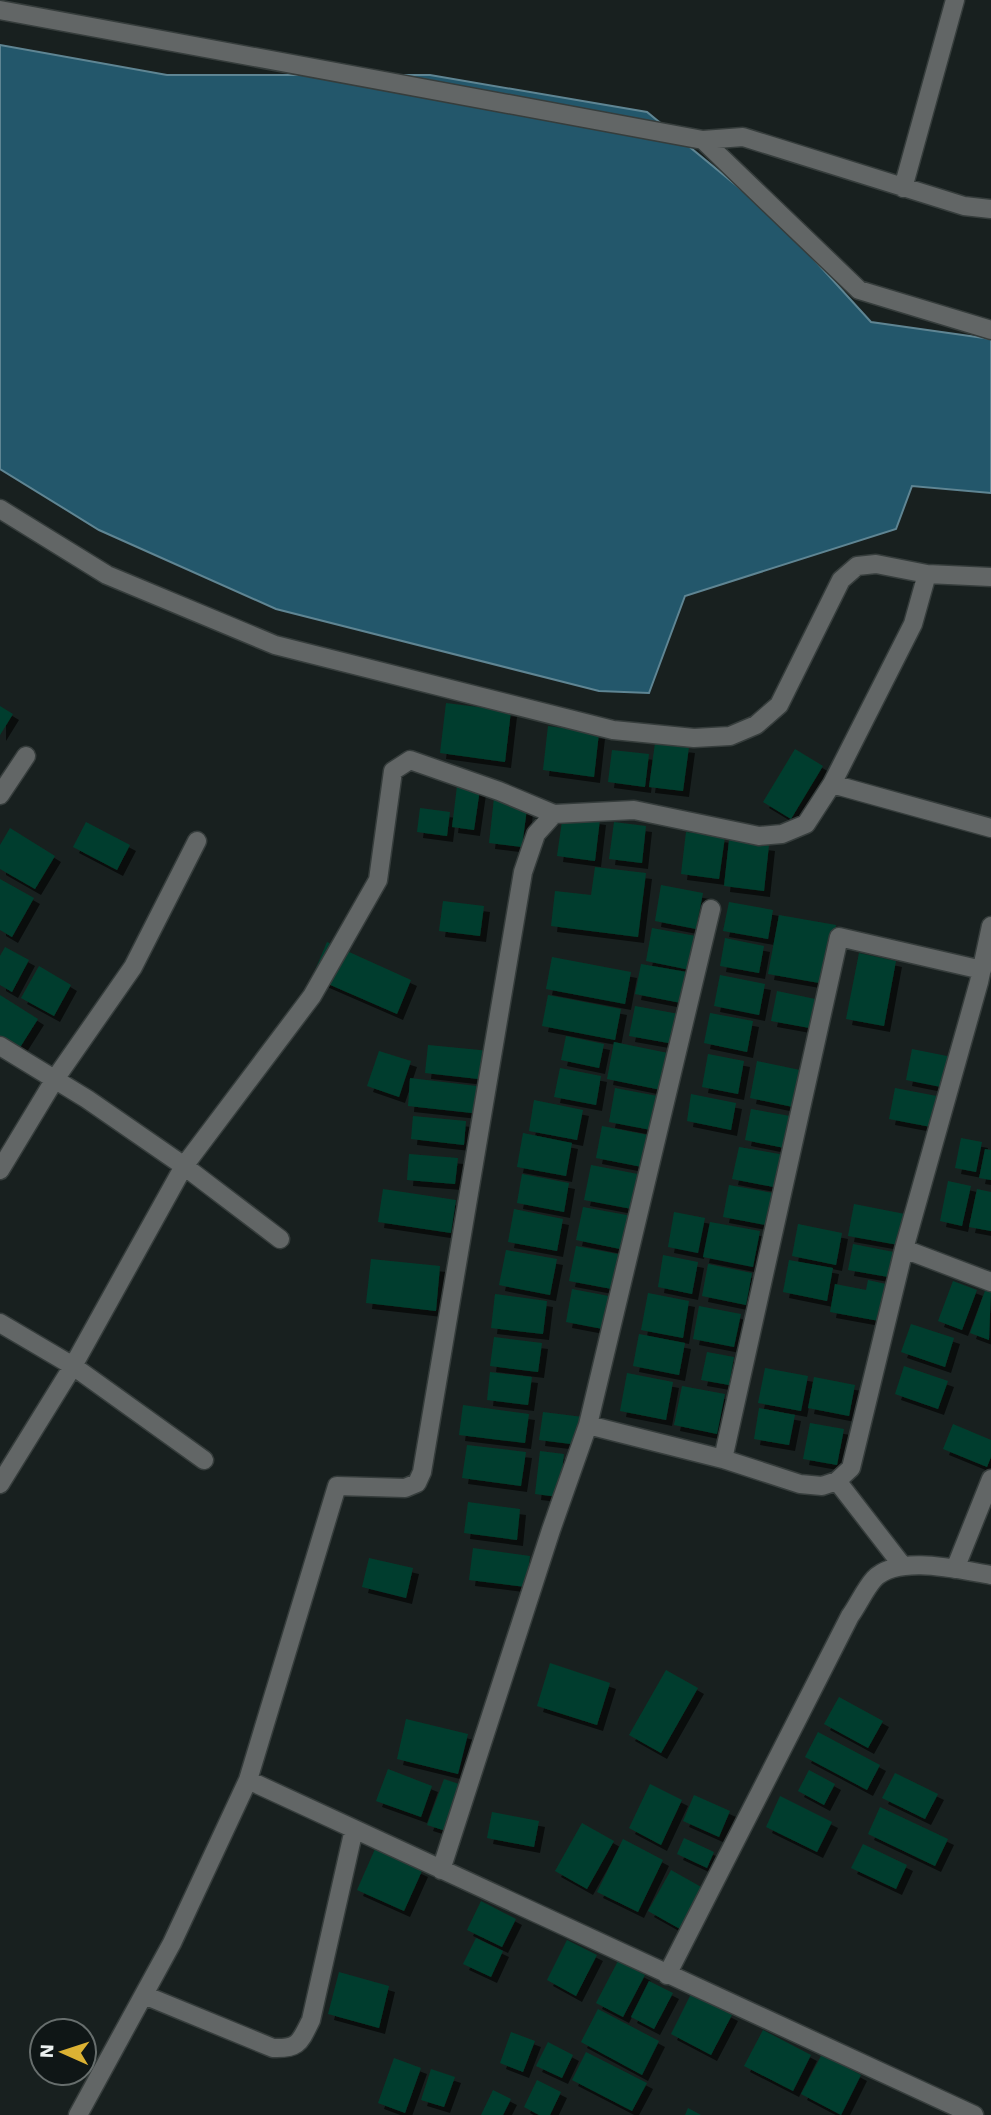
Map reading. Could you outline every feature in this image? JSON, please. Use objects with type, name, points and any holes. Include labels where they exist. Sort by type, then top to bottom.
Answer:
[{"type":"street","points":[[904,188],[955,0]]},
{"type":"street","points":[[0,10],[703,140],[743,137],[964,206],[991,209]]},
{"type":"street","points":[[703,140],[859,290],[991,330]]},
{"type":"street","points":[[0,509],[107,575],[275,645],[613,730],[694,738],[730,736],[756,725],[779,705],[841,580],[857,566],[876,564],[927,574],[991,577]]},
{"type":"street","points":[[0,1484],[73,1366],[184,1166],[312,996],[378,880],[393,771],[410,760],[499,790],[554,814],[634,810],[759,836],[782,834],[806,824],[832,784],[913,624],[927,574]]},
{"type":"street","points":[[0,796],[26,756]]},
{"type":"street","points":[[832,784],[991,828]]},
{"type":"street","points":[[78,2115],[172,1943],[248,1780],[337,1486],[405,1488],[417,1483],[422,1472],[523,873],[536,834],[554,814]]},
{"type":"street","points":[[0,1170],[55,1079],[133,967],[197,841]]},
{"type":"street","points":[[441,1870],[588,1425],[712,909]]},
{"type":"street","points":[[588,1425],[723,1459],[800,1484],[822,1486],[837,1481],[851,1468],[904,1249],[982,970],[991,926]]},
{"type":"street","points":[[723,1459],[839,937],[982,970]]},
{"type":"street","points":[[0,1046],[55,1079],[184,1166],[280,1239]]},
{"type":"street","points":[[904,1249],[991,1282]]},
{"type":"street","points":[[0,1323],[73,1366],[204,1460]]},
{"type":"street","points":[[955,1569],[991,1479]]},
{"type":"street","points":[[837,1481],[902,1565]]},
{"type":"street","points":[[667,1975],[850,1616],[875,1578],[902,1565],[930,1566],[991,1575]]},
{"type":"street","points":[[248,1780],[974,2115]]},
{"type":"street","points":[[144,1995],[273,2048],[290,2048],[301,2040],[311,2020],[354,1829]]},
{"type":"water","points":[[0,45],[167,75],[430,75],[647,112],[776,218],[871,322],[991,339],[991,493],[912,486],[896,529],[685,596],[649,693],[599,691],[276,609],[99,530],[0,469]]},
{"type":"building","points":[[446,703],[511,711],[505,762],[440,753]]},
{"type":"building","points":[[0,706],[13,714],[0,735]]},
{"type":"building","points":[[548,726],[599,733],[594,777],[543,770]]},
{"type":"building","points":[[655,743],[689,747],[683,791],[649,787]]},
{"type":"building","points":[[795,749],[823,766],[791,819],[763,802]]},
{"type":"building","points":[[612,750],[649,754],[645,787],[608,782]]},
{"type":"building","points":[[457,786],[480,789],[474,830],[452,827]]},
{"type":"building","points":[[495,789],[529,793],[522,847],[489,843]]},
{"type":"building","points":[[420,808],[450,812],[447,836],[417,832]]},
{"type":"building","points":[[563,814],[600,819],[595,861],[557,856]]},
{"type":"building","points":[[86,822],[130,845],[117,870],[73,847]]},
{"type":"building","points":[[614,822],[646,826],[642,863],[609,859]]},
{"type":"building","points":[[10,828],[55,856],[35,889],[0,869],[0,845]]},
{"type":"building","points":[[686,832],[725,837],[719,879],[681,874]]},
{"type":"building","points":[[729,840],[769,845],[764,891],[724,886]]},
{"type":"building","points":[[595,867],[646,873],[638,937],[551,926],[555,891],[591,895]]},
{"type":"building","points":[[0,879],[34,898],[12,937],[0,930]]},
{"type":"building","points":[[661,885],[703,893],[696,929],[655,921]]},
{"type":"building","points":[[443,901],[484,906],[480,936],[439,931]]},
{"type":"building","points":[[729,902],[773,910],[768,939],[723,931]]},
{"type":"building","points":[[779,915],[836,925],[825,984],[768,974]]},
{"type":"building","points":[[652,928],[696,936],[690,970],[646,961]]},
{"type":"building","points":[[725,938],[764,946],[759,973],[720,966]]},
{"type":"building","points":[[327,942],[411,980],[397,1014],[312,977]]},
{"type":"building","points":[[5,947],[29,960],[12,992],[0,985],[0,956]]},
{"type":"building","points":[[859,953],[896,961],[884,1026],[846,1019]]},
{"type":"building","points":[[552,957],[631,972],[625,1004],[546,989]]},
{"type":"building","points":[[641,964],[687,972],[681,1003],[635,994]]},
{"type":"building","points":[[39,966],[71,985],[54,1016],[21,998]]},
{"type":"building","points":[[720,975],[765,984],[759,1015],[714,1006]]},
{"type":"building","points":[[777,991],[820,1000],[815,1029],[771,1021]]},
{"type":"building","points":[[0,995],[38,1019],[19,1049],[0,1037]]},
{"type":"building","points":[[548,995],[621,1009],[615,1040],[542,1026]]},
{"type":"building","points":[[635,1006],[679,1014],[674,1044],[629,1036]]},
{"type":"building","points":[[710,1013],[753,1021],[747,1052],[704,1043]]},
{"type":"building","points":[[566,1036],[604,1044],[599,1068],[561,1060]]},
{"type":"building","points":[[614,1042],[668,1053],[661,1090],[607,1079]]},
{"type":"building","points":[[428,1045],[490,1051],[487,1080],[425,1073]]},
{"type":"building","points":[[912,1049],[952,1057],[946,1088],[906,1080]]},
{"type":"building","points":[[379,1051],[411,1061],[399,1097],[367,1086]]},
{"type":"building","points":[[708,1054],[744,1061],[738,1094],[702,1087]]},
{"type":"building","points":[[757,1061],[800,1070],[793,1107],[750,1098]]},
{"type":"building","points":[[560,1068],[601,1076],[596,1105],[554,1097]]},
{"type":"building","points":[[410,1078],[485,1087],[481,1114],[408,1106]]},
{"type":"building","points":[[615,1088],[663,1097],[656,1131],[609,1122]]},
{"type":"building","points":[[895,1088],[942,1097],[936,1128],[889,1119]]},
{"type":"building","points":[[691,1094],[736,1103],[731,1130],[687,1121]]},
{"type":"building","points":[[534,1100],[583,1110],[577,1140],[529,1131]]},
{"type":"building","points":[[751,1109],[790,1116],[784,1148],[745,1140]]},
{"type":"building","points":[[413,1116],[466,1121],[464,1145],[411,1139]]},
{"type":"building","points":[[602,1126],[648,1135],[642,1167],[596,1158]]},
{"type":"building","points":[[523,1133],[572,1143],[566,1176],[517,1167]]},
{"type":"building","points":[[961,1138],[982,1142],[976,1172],[955,1168]]},
{"type":"building","points":[[739,1147],[785,1155],[779,1188],[732,1179]]},
{"type":"building","points":[[985,1149],[991,1150],[991,1180],[979,1178]]},
{"type":"building","points":[[409,1154],[458,1158],[455,1184],[407,1180]]},
{"type":"building","points":[[591,1165],[643,1175],[637,1210],[584,1200]]},
{"type":"building","points":[[522,1174],[569,1183],[564,1212],[517,1203]]},
{"type":"building","points":[[948,1181],[971,1186],[962,1226],[940,1221]]},
{"type":"building","points":[[729,1185],[773,1193],[766,1225],[723,1217]]},
{"type":"building","points":[[383,1189],[456,1200],[451,1233],[378,1222]]},
{"type":"building","points":[[977,1189],[991,1192],[991,1231],[969,1227]]},
{"type":"building","points":[[854,1204],[910,1215],[904,1246],[848,1236]]},
{"type":"building","points":[[583,1207],[632,1216],[625,1250],[576,1240]]},
{"type":"building","points":[[514,1209],[563,1219],[557,1251],[508,1242]]},
{"type":"building","points":[[674,1212],[705,1218],[698,1253],[668,1247]]},
{"type":"building","points":[[710,1222],[760,1231],[753,1267],[703,1257]]},
{"type":"building","points":[[798,1224],[842,1233],[836,1265],[792,1256]]},
{"type":"building","points":[[853,1244],[899,1253],[894,1278],[848,1270]]},
{"type":"building","points":[[576,1246],[623,1255],[617,1290],[569,1281]]},
{"type":"building","points":[[506,1250],[557,1259],[550,1295],[499,1285]]},
{"type":"building","points":[[663,1255],[698,1262],[692,1294],[658,1287]]},
{"type":"building","points":[[371,1259],[440,1266],[436,1311],[366,1303]]},
{"type":"building","points":[[789,1260],[833,1268],[827,1301],[783,1292]]},
{"type":"building","points":[[708,1264],[752,1273],[746,1305],[702,1296]]},
{"type":"building","points":[[868,1280],[886,1284],[879,1321],[830,1312],[835,1284],[866,1290]]},
{"type":"building","points":[[953,1281],[977,1290],[962,1330],[938,1321]]},
{"type":"building","points":[[986,1288],[991,1290],[989,1340],[970,1333]]},
{"type":"building","points":[[572,1289],[614,1297],[608,1330],[566,1322]]},
{"type":"building","points":[[648,1293],[689,1301],[683,1338],[641,1330]]},
{"type":"building","points":[[495,1294],[547,1301],[543,1334],[491,1328]]},
{"type":"building","points":[[699,1306],[741,1314],[734,1347],[693,1339]]},
{"type":"building","points":[[911,1324],[954,1338],[945,1367],[901,1352]]},
{"type":"building","points":[[639,1334],[685,1343],[679,1375],[633,1366]]},
{"type":"building","points":[[494,1337],[542,1343],[538,1372],[490,1366]]},
{"type":"building","points":[[707,1352],[734,1357],[729,1385],[701,1380]]},
{"type":"building","points":[[904,1366],[948,1381],[938,1409],[895,1394]]},
{"type":"building","points":[[765,1368],[808,1376],[801,1411],[758,1403]]},
{"type":"building","points":[[490,1372],[532,1377],[528,1405],[487,1400]]},
{"type":"building","points":[[627,1373],[673,1382],[666,1420],[620,1411]]},
{"type":"building","points":[[814,1377],[855,1385],[849,1416],[808,1408]]},
{"type":"building","points":[[682,1386],[725,1394],[717,1434],[674,1425]]},
{"type":"building","points":[[463,1405],[529,1414],[525,1443],[459,1435]]},
{"type":"building","points":[[759,1408],[795,1415],[789,1445],[754,1439]]},
{"type":"building","points":[[543,1412],[583,1417],[579,1445],[539,1440]]},
{"type":"building","points":[[810,1423],[844,1429],[837,1465],[803,1459]]},
{"type":"building","points":[[953,1424],[991,1440],[991,1457],[987,1467],[943,1449]]},
{"type":"building","points":[[467,1445],[526,1452],[521,1486],[462,1478]]},
{"type":"building","points":[[540,1451],[564,1454],[559,1497],[535,1494]]},
{"type":"building","points":[[468,1502],[520,1509],[517,1540],[464,1533]]},
{"type":"building","points":[[473,1548],[530,1556],[526,1587],[469,1580]]},
{"type":"building","points":[[369,1558],[413,1568],[406,1598],[362,1587]]},
{"type":"building","points":[[550,1663],[610,1683],[597,1725],[537,1706]]},
{"type":"building","points":[[666,1670],[698,1688],[661,1753],[629,1735]]},
{"type":"building","points":[[839,1697],[883,1721],[868,1748],[824,1724]]},
{"type":"building","points":[[406,1719],[468,1734],[458,1774],[397,1759]]},
{"type":"building","points":[[818,1732],[880,1765],[867,1790],[805,1757]]},
{"type":"building","points":[[388,1769],[432,1786],[421,1817],[376,1801]]},
{"type":"building","points":[[809,1770],[835,1784],[824,1805],[798,1791]]},
{"type":"building","points":[[895,1773],[938,1794],[925,1819],[882,1798]]},
{"type":"building","points":[[444,1779],[462,1785],[446,1831],[427,1825]]},
{"type":"building","points":[[650,1784],[682,1800],[661,1845],[629,1828]]},
{"type":"building","points":[[694,1795],[730,1811],[719,1837],[683,1821]]},
{"type":"building","points":[[780,1796],[832,1822],[817,1852],[766,1827]]},
{"type":"building","points":[[880,1807],[948,1839],[935,1866],[868,1834]]},
{"type":"building","points":[[492,1812],[539,1821],[534,1847],[487,1838]]},
{"type":"building","points":[[582,1823],[614,1841],[587,1889],[555,1871]]},
{"type":"building","points":[[684,1838],[714,1852],[707,1868],[677,1854]]},
{"type":"building","points":[[623,1839],[663,1860],[638,1912],[597,1892]]},
{"type":"building","points":[[863,1844],[907,1865],[896,1889],[851,1868]]},
{"type":"building","points":[[375,1849],[422,1871],[404,1911],[357,1890]]},
{"type":"building","points":[[671,1870],[703,1888],[680,1929],[648,1911]]},
{"type":"building","points":[[481,1901],[516,1919],[502,1947],[467,1930]]},
{"type":"building","points":[[476,1938],[503,1951],[491,1977],[463,1964]]},
{"type":"building","points":[[567,1940],[597,1955],[576,1996],[547,1980]]},
{"type":"building","points":[[618,1961],[645,1975],[623,2017],[596,2003]]},
{"type":"building","points":[[339,1972],[389,1986],[379,2028],[328,2014]]},
{"type":"building","points":[[649,1981],[673,1993],[654,2029],[631,2017]]},
{"type":"building","points":[[691,1994],[732,2015],[711,2055],[671,2034]]},
{"type":"building","points":[[598,2009],[659,2041],[642,2075],[581,2042]]},
{"type":"building","points":[[763,2030],[811,2055],[793,2091],[744,2066]]},
{"type":"building","points":[[511,2032],[535,2041],[523,2072],[500,2063]]},
{"type":"building","points":[[548,2042],[573,2055],[562,2078],[536,2066]]},
{"type":"building","points":[[586,2052],[647,2083],[632,2111],[572,2080]]},
{"type":"building","points":[[822,2054],[861,2075],[841,2115],[801,2094]]},
{"type":"building","points":[[394,2058],[421,2068],[405,2113],[378,2103]]},
{"type":"building","points":[[431,2069],[455,2077],[444,2107],[421,2100]]},
{"type":"building","points":[[537,2080],[561,2092],[550,2115],[539,2115],[524,2107]]},
{"type":"building","points":[[493,2090],[511,2099],[503,2115],[481,2115]]},
{"type":"building","points":[[688,2108],[701,2115],[685,2115]]}]
